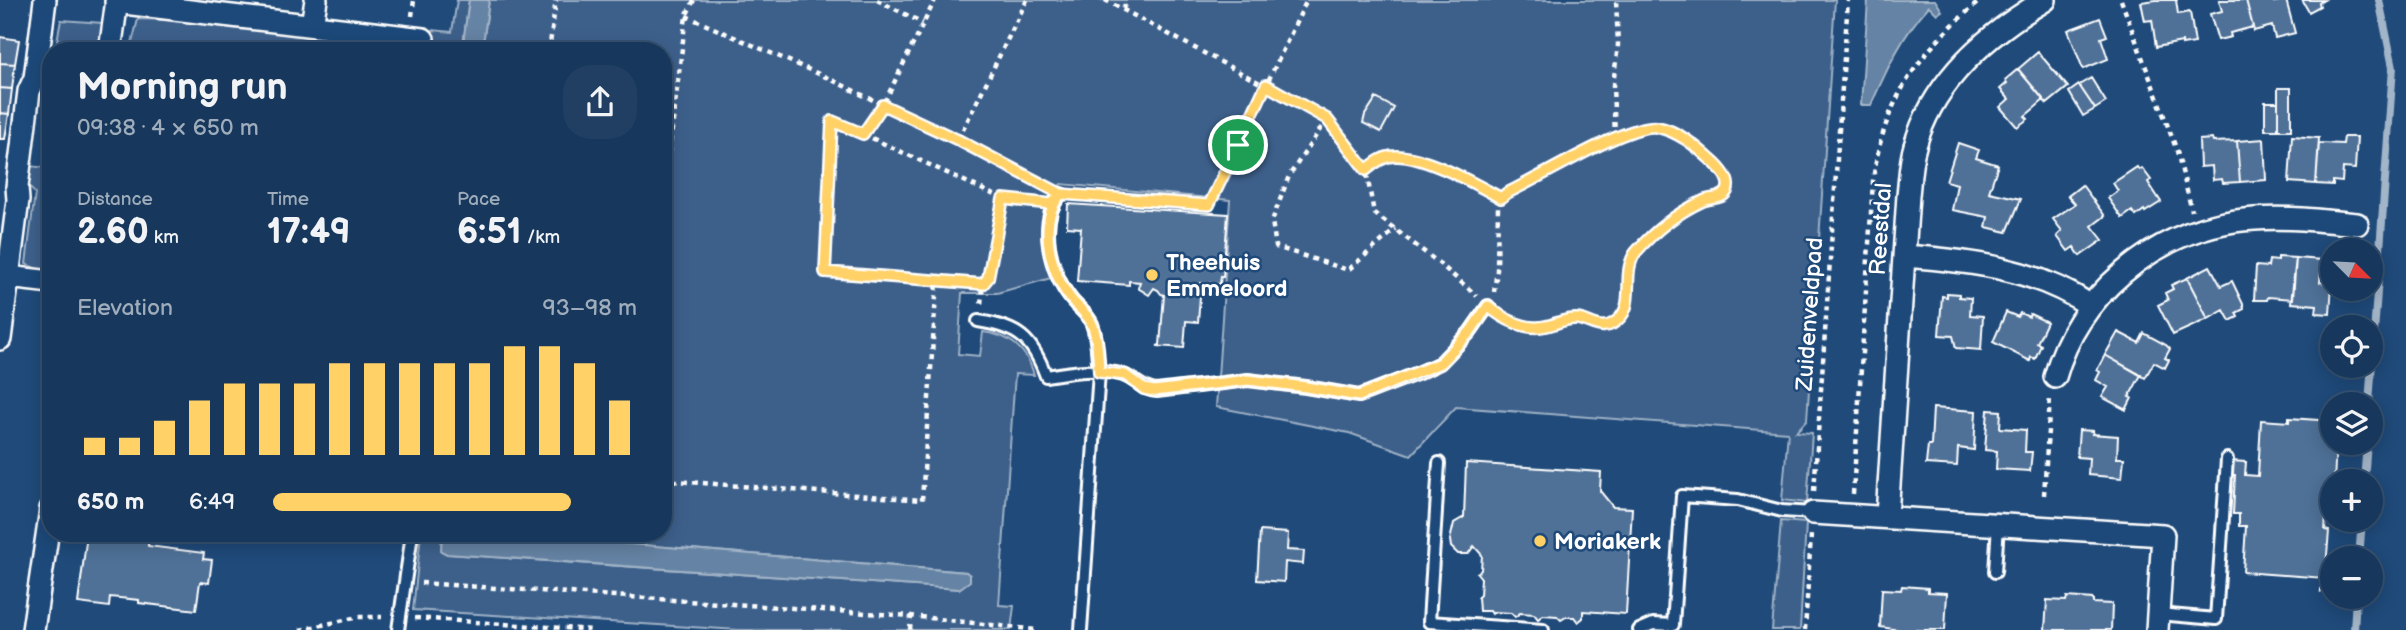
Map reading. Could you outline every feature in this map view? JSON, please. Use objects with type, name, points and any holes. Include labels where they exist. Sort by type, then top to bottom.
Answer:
[{"type":"street","points":[[0,339],[4,278],[18,200],[17,187],[29,91],[35,78],[45,0]]},
{"type":"street","points":[[313,25],[316,0]]},
{"type":"street","name":"Reestdal","points":[[1886,516],[1912,158],[1928,113],[1950,81],[1989,39],[2045,0]]},
{"type":"street","points":[[111,42],[116,1],[424,39]]},
{"type":"street","points":[[2053,386],[2070,339],[2105,288],[2135,263],[2167,243],[2221,224],[2254,219],[2350,216]]},
{"type":"street","points":[[1905,256],[1968,261],[2009,269],[2057,286],[2091,306]]},
{"type":"street","points":[[4,278],[42,281]]},
{"type":"street","points":[[1813,513],[2163,534],[2157,622]]},
{"type":"street","points":[[33,630],[46,542]]},
{"type":"lane","points":[[1061,194],[1052,204],[1049,239],[1054,267],[1063,287],[1092,322],[1099,372],[1081,630]]},
{"type":"lane","points":[[978,321],[1009,328],[1022,335],[1033,348],[1046,376],[1070,372],[1125,375],[1144,389],[1154,391],[1248,380],[1359,396],[1440,363],[1470,332],[1488,306]]},
{"type":"lane","points":[[2157,622],[2216,619],[2227,458]]},
{"type":"lane","points":[[1439,463],[1429,622],[1543,630]]},
{"type":"lane","points":[[1639,630],[1653,624],[1673,625],[1682,496],[1738,500],[1782,511],[1813,513]]},
{"type":"lane","points":[[1995,572],[1998,523]]},
{"type":"lane","points":[[398,630],[411,542]]},
{"type":"path","points":[[550,42],[556,0]]},
{"type":"path","points":[[672,129],[686,16],[694,0]]},
{"type":"path","points":[[877,0],[923,23]]},
{"type":"path","points":[[863,134],[883,105],[934,0]]},
{"type":"path","points":[[958,140],[1027,0]]},
{"type":"path","points":[[1105,0],[1327,119],[1366,170],[1374,213],[1440,264],[1488,306],[1500,316],[1529,326],[1548,326],[1574,319],[1605,327],[1614,324],[1625,312],[1628,301],[1627,272],[1633,257],[1645,241],[1671,218],[1705,200],[1725,194],[1728,188],[1726,177],[1692,144],[1669,131],[1646,126],[1615,136],[1507,193],[1501,198],[1499,205],[1496,288],[1488,306]]},
{"type":"path","points":[[1123,9],[1127,0]]},
{"type":"path","points":[[686,16],[828,78],[958,140],[1061,194],[1209,205],[1307,0]]},
{"type":"path","points":[[1615,136],[1613,85],[1618,45],[1616,0]]},
{"type":"path","name":"Zuidenveldpad","points":[[1805,630],[1848,0]]},
{"type":"path","points":[[2121,0],[2177,151],[2193,217]]},
{"type":"path","points":[[1327,119],[1289,176],[1272,221],[1276,247],[1348,270],[1396,229]]},
{"type":"path","points":[[1003,199],[988,278],[983,287],[825,272],[832,121],[1003,199],[1052,204]]},
{"type":"path","points":[[1366,170],[1379,159],[1394,156],[1423,161],[1501,198]]},
{"type":"path","points":[[1869,254],[1877,254]]},
{"type":"path","points":[[672,481],[922,499],[937,281]]},
{"type":"path","points":[[2044,495],[2053,386]]},
{"type":"path","points":[[414,582],[911,616],[1037,630]]},
{"type":"path","points":[[910,630],[911,616]]},
{"type":"path","points":[[300,630],[358,617],[399,617],[593,630]]},
{"type":"shaded area","points":[[457,0],[469,0],[463,42],[431,42],[433,30],[452,32]]},
{"type":"shaded area","points":[[469,0],[489,0],[483,42],[463,42]]},
{"type":"shaded area","points":[[489,0],[1835,0],[1807,420],[1796,432],[1812,433],[1807,503],[1782,500],[1788,432],[1456,407],[1411,455],[1349,433],[1216,407],[1230,200],[1061,184],[1047,203],[1042,244],[1051,278],[997,293],[962,293],[958,354],[980,356],[983,332],[1001,336],[1022,351],[1034,375],[1015,374],[999,605],[1014,606],[1011,630],[739,630],[413,610],[420,542],[442,542],[441,551],[447,554],[959,589],[966,572],[606,542],[672,542],[672,42],[483,42]]},
{"type":"shaded area","points":[[1868,0],[1935,0],[1942,11],[1937,14],[1929,6],[1919,17],[1896,53],[1871,105],[1861,105]]},
{"type":"shaded area","points":[[138,19],[171,20],[353,42],[132,42]]},
{"type":"shaded area","points":[[61,20],[103,23],[101,42],[57,42]]},
{"type":"shaded area","points":[[29,166],[42,167],[42,270],[26,264],[35,193],[26,184]]},
{"type":"shaded area","points":[[1781,521],[1806,523],[1800,630],[1772,630]]},
{"type":"shaded area","points":[[442,542],[606,542],[966,572],[970,575],[970,581],[959,589],[447,554],[441,551]]},
{"type":"building","points":[[2176,0],[2178,14],[2190,12],[2195,43],[2182,45],[2182,42],[2156,47],[2152,20],[2145,21],[2141,2]]},
{"type":"building","points":[[2219,0],[2246,0],[2253,27],[2230,33],[2231,37],[2218,40],[2210,14],[2222,11]]},
{"type":"building","points":[[2246,0],[2286,0],[2295,33],[2275,38],[2272,26],[2254,31]]},
{"type":"building","points":[[2302,0],[2324,0],[2319,3],[2320,6],[2309,12]]},
{"type":"building","points":[[2100,18],[2107,36],[2101,38],[2108,59],[2083,69],[2068,30]]},
{"type":"building","points":[[0,37],[19,40],[15,64],[0,63]]},
{"type":"building","points":[[2038,52],[2068,87],[2047,104],[2018,69]]},
{"type":"building","points":[[0,63],[15,64],[12,89],[0,88]]},
{"type":"building","points":[[2018,69],[2044,100],[2025,116],[2028,119],[2017,127],[2000,107],[2009,99],[2000,89],[2007,83],[2005,80]]},
{"type":"building","points":[[2091,78],[2106,102],[2095,109],[2079,85]]},
{"type":"building","points":[[2079,85],[2095,109],[2083,116],[2069,92]]},
{"type":"building","points":[[0,88],[12,89],[9,114],[0,113]]},
{"type":"building","points":[[2278,88],[2291,88],[2291,130],[2278,130]]},
{"type":"building","points":[[1376,98],[1394,108],[1381,132],[1363,123]]},
{"type":"building","points":[[2265,102],[2278,102],[2278,130],[2265,130]]},
{"type":"building","points":[[0,113],[9,114],[5,139],[0,139]]},
{"type":"building","points":[[2292,136],[2319,138],[2316,184],[2289,182]]},
{"type":"building","points":[[2344,137],[2357,137],[2355,169],[2343,168],[2342,182],[2333,181],[2333,185],[2316,184],[2319,143],[2343,144]]},
{"type":"building","points":[[2212,139],[2213,142],[2237,141],[2240,182],[2223,183],[2222,179],[2213,180],[2212,166],[2200,167],[2199,140]]},
{"type":"building","points":[[2264,139],[2266,180],[2240,182],[2237,141]]},
{"type":"building","points":[[1958,143],[1979,150],[1976,158],[1998,165],[1989,192],[2021,199],[2007,232],[1986,227],[1988,217],[1952,210],[1957,184],[1946,181]]},
{"type":"building","points":[[2137,167],[2139,170],[2142,168],[2151,180],[2148,182],[2161,202],[2136,216],[2132,211],[2122,218],[2108,198],[2118,191],[2113,183]]},
{"type":"building","points":[[2082,185],[2105,216],[2092,226],[2103,240],[2080,256],[2074,247],[2068,251],[2057,236],[2062,231],[2053,219],[2075,204],[2068,196]]},
{"type":"building","points":[[1068,204],[1228,214],[1223,277],[1221,276],[1220,284],[1201,283],[1198,322],[1186,321],[1184,348],[1157,346],[1160,345],[1164,295],[1158,290],[1154,288],[1149,295],[1138,288],[1140,282],[1129,281],[1129,285],[1077,281],[1081,228],[1067,227]]},
{"type":"building","points":[[2278,257],[2296,258],[2293,299],[2268,297],[2267,300],[2254,300],[2256,266],[2268,267],[2269,260],[2278,261]]},
{"type":"building","points":[[2296,258],[2320,260],[2320,301],[2331,301],[2330,314],[2316,313],[2317,305],[2291,303]]},
{"type":"building","points":[[2210,266],[2221,286],[2232,281],[2243,304],[2244,309],[2236,313],[2238,317],[2230,321],[2224,310],[2208,319],[2187,278]]},
{"type":"building","points":[[2187,278],[2208,319],[2173,335],[2158,305],[2168,300],[2165,293],[2173,289],[2171,285]]},
{"type":"building","points":[[1947,293],[1971,298],[1970,315],[1983,316],[1981,350],[1956,348],[1953,336],[1939,335],[1942,296],[1947,297]]},
{"type":"building","points":[[2006,312],[2018,317],[2020,313],[2029,317],[2030,314],[2047,322],[2037,343],[2041,345],[2035,359],[2031,357],[2030,361],[1993,342]]},
{"type":"building","points":[[2118,332],[2139,343],[2144,333],[2166,345],[2170,349],[2165,358],[2169,360],[2165,368],[2154,362],[2145,378],[2105,355]]},
{"type":"building","points":[[2105,355],[2141,375],[2129,397],[2132,398],[2126,410],[2102,397],[2108,387],[2096,380],[2100,372],[2097,370]]},
{"type":"building","points":[[1933,408],[1976,411],[1974,450],[1958,448],[1957,466],[1926,464],[1928,445],[1931,445]]},
{"type":"building","points":[[1988,410],[2001,411],[2000,428],[2026,430],[2025,452],[2032,452],[2030,471],[1996,469],[1997,451],[1985,450]]},
{"type":"building","points":[[2289,418],[2320,420],[2320,455],[2335,455],[2335,469],[2320,469],[2320,532],[2329,532],[2328,546],[2320,546],[2320,578],[2243,572],[2246,526],[2239,526],[2239,514],[2233,514],[2235,475],[2230,475],[2231,461],[2246,462],[2245,475],[2258,476],[2261,420],[2289,422]]},
{"type":"building","points":[[2079,430],[2118,436],[2117,458],[2124,458],[2122,478],[2088,475],[2089,458],[2077,457]]},
{"type":"building","name":"Moriakerk","points":[[1466,463],[1601,472],[1600,491],[1613,507],[1632,508],[1626,614],[1583,611],[1583,618],[1578,622],[1574,617],[1561,620],[1557,616],[1543,615],[1538,619],[1534,614],[1520,613],[1515,617],[1511,613],[1492,614],[1490,611],[1479,611],[1481,578],[1477,573],[1481,570],[1482,555],[1474,546],[1468,554],[1458,554],[1451,547],[1450,540],[1454,523],[1464,517]]},
{"type":"building","points":[[1260,531],[1288,533],[1287,550],[1304,551],[1303,564],[1285,562],[1284,582],[1257,580]]},
{"type":"building","points":[[86,542],[148,542],[148,546],[204,553],[203,559],[212,560],[209,583],[200,582],[196,610],[110,597],[109,607],[78,603]]},
{"type":"building","points":[[1902,586],[1947,593],[1945,630],[1899,630],[1880,627],[1882,589],[1901,590]]},
{"type":"building","points":[[2067,597],[2112,604],[2111,630],[2045,630],[2047,600],[2066,601]]},
{"type":"waterway","points":[[2370,392],[2393,67],[2379,0]]},
{"type":"waterway","points":[[2365,469],[2366,455]]},
{"type":"waterway","points":[[2360,546],[2361,532]]},
{"type":"waterway","points":[[2354,630],[2355,609]]},
{"type":"place","name":"Theehuis Emmeloord","points":[[1152,275]]},
{"type":"place","name":"Moriakerk","points":[[1540,541]]},
{"type":"route","points":[[1238,145],[1209,205],[1061,194],[1052,204],[1003,199],[988,278],[983,284],[825,272],[832,121],[863,134],[883,105],[958,140],[1061,194],[1052,204],[1049,239],[1051,258],[1063,287],[1092,322],[1099,372],[1125,375],[1144,389],[1154,391],[1248,380],[1359,396],[1440,363],[1470,332],[1488,306],[1500,316],[1538,328],[1574,319],[1595,326],[1614,324],[1625,312],[1628,301],[1627,272],[1633,257],[1645,241],[1671,218],[1705,200],[1721,197],[1728,188],[1726,177],[1692,144],[1669,131],[1646,126],[1615,136],[1501,198],[1423,161],[1394,156],[1379,159],[1366,170],[1327,119],[1266,85],[1238,145]]}]
